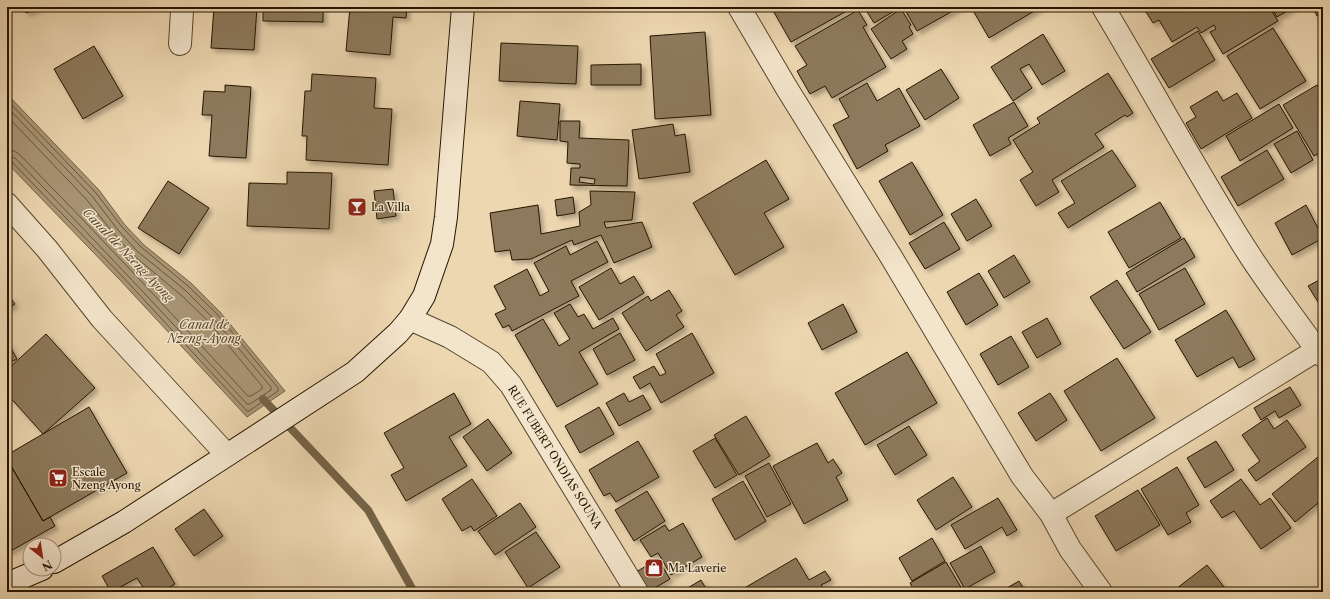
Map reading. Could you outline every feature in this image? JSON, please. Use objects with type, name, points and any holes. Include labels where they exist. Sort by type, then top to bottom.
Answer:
[{"type":"street","points":[[180,44],[181,7]]},
{"type":"street","points":[[62,557],[124,522],[355,372],[398,333],[410,320],[424,296],[442,244],[446,217],[463,7]]},
{"type":"street","points":[[739,7],[1022,476],[1051,514],[1070,549],[1101,592]]},
{"type":"street","points":[[1051,514],[1320,353],[1246,249],[1213,196],[1103,7]]},
{"type":"street","points":[[7,204],[47,249],[102,319],[235,450]]},
{"type":"street","name":"RUE FUBERT ONDIAS SOUNA","points":[[410,320],[450,337],[491,362],[511,385],[638,592]]},
{"type":"street","points":[[7,584],[23,577]]},
{"type":"water","name":"Canal de Nzeng-Ayong","points":[[7,94],[99,190],[125,225],[144,245],[191,283],[220,312],[285,391],[247,417],[119,279],[7,163]]},
{"type":"building","points":[[24,7],[41,7],[26,13]]},
{"type":"building","points":[[214,7],[257,7],[254,50],[211,48]]},
{"type":"building","points":[[263,7],[323,7],[323,22],[263,21]]},
{"type":"building","points":[[350,7],[407,7],[406,18],[393,17],[390,55],[346,51]]},
{"type":"building","points":[[771,7],[851,7],[852,8],[791,42]]},
{"type":"building","points":[[864,7],[901,7],[874,23]]},
{"type":"building","points":[[960,7],[917,31],[904,8]]},
{"type":"building","points":[[971,7],[1041,7],[989,38]]},
{"type":"building","points":[[1143,7],[1257,7],[1260,12],[1269,7],[1278,21],[1223,54],[1210,32],[1216,29],[1214,25],[1201,33],[1197,27],[1172,42],[1159,20],[1153,23]]},
{"type":"building","points":[[1271,7],[1294,7],[1277,17]]},
{"type":"building","points":[[1313,7],[1323,7],[1323,13],[1317,16]]},
{"type":"building","points":[[901,9],[911,25],[909,27],[913,34],[902,41],[907,49],[891,59],[871,29]]},
{"type":"building","points":[[858,10],[867,25],[863,27],[886,67],[832,98],[825,86],[810,94],[797,71],[807,65],[795,46]]},
{"type":"building","points":[[1273,28],[1306,81],[1260,109],[1227,56]]},
{"type":"building","points":[[1198,31],[1215,60],[1169,88],[1151,59]]},
{"type":"building","points":[[705,32],[711,115],[655,119],[650,36]]},
{"type":"building","points":[[1043,34],[1065,71],[1042,85],[1029,64],[1020,69],[1032,88],[1013,101],[991,67]]},
{"type":"building","points":[[501,43],[578,46],[576,84],[499,81]]},
{"type":"building","points":[[94,46],[123,96],[83,119],[54,69]]},
{"type":"building","points":[[641,64],[641,85],[591,85],[591,65]]},
{"type":"building","points":[[941,69],[959,98],[925,120],[906,90]]},
{"type":"building","points":[[1108,73],[1133,113],[1127,117],[1125,115],[1095,134],[1104,147],[1052,180],[1059,192],[1036,206],[1020,180],[1033,172],[1013,140],[1040,123],[1037,118]]},
{"type":"building","points":[[312,74],[376,78],[374,108],[392,109],[388,165],[306,160],[307,136],[302,136],[305,91],[311,91]]},
{"type":"building","points":[[867,83],[877,101],[899,88],[920,126],[885,145],[888,151],[857,169],[833,125],[849,117],[839,99]]},
{"type":"building","points":[[225,85],[251,87],[246,158],[209,156],[212,115],[202,115],[204,91],[225,92]]},
{"type":"building","points":[[1317,85],[1323,95],[1323,151],[1314,156],[1283,105]]},
{"type":"building","points":[[1217,91],[1223,101],[1237,93],[1252,118],[1201,149],[1186,123],[1196,117],[1190,107]]},
{"type":"building","points":[[520,101],[560,104],[557,140],[517,136]]},
{"type":"building","points":[[1014,102],[1028,126],[1008,138],[1011,144],[990,156],[973,125]]},
{"type":"building","points":[[1279,104],[1293,128],[1240,161],[1226,136]]},
{"type":"building","points":[[560,121],[580,121],[579,138],[629,140],[627,186],[570,185],[571,168],[580,168],[580,164],[567,163],[568,142],[560,141]],"holes":[[[580,177],[595,179],[594,184],[579,182]]]},
{"type":"building","points":[[673,124],[675,136],[685,134],[690,172],[639,179],[632,130]]},
{"type":"building","points":[[1297,131],[1313,160],[1291,173],[1274,144]]},
{"type":"building","points":[[1112,150],[1136,186],[1068,228],[1058,213],[1075,203],[1061,181]]},
{"type":"building","points":[[1267,150],[1284,179],[1238,206],[1221,177]]},
{"type":"building","points":[[766,160],[789,199],[764,213],[784,247],[735,275],[693,203]]},
{"type":"building","points":[[912,162],[943,215],[910,235],[879,181]]},
{"type":"building","points":[[287,172],[332,173],[329,229],[247,226],[249,183],[287,184]]},
{"type":"building","points":[[168,181],[209,208],[179,254],[138,228]]},
{"type":"building","points":[[393,189],[396,216],[377,219],[374,191]]},
{"type":"building","points":[[590,191],[635,192],[632,220],[604,222],[606,228],[642,222],[652,247],[614,263],[601,235],[574,245],[572,240],[531,259],[512,260],[510,250],[495,252],[490,213],[538,205],[541,234],[580,226],[579,212],[591,205]]},
{"type":"building","points":[[573,197],[575,213],[557,216],[555,200]]},
{"type":"building","points":[[976,199],[992,226],[967,241],[951,214]]},
{"type":"building","points":[[1160,202],[1181,238],[1129,268],[1108,232]]},
{"type":"building","points":[[1306,205],[1323,238],[1292,255],[1275,223]]},
{"type":"building","points":[[944,222],[960,249],[925,269],[909,243]]},
{"type":"building","points":[[1184,238],[1195,257],[1137,292],[1126,273]]},
{"type":"building","points":[[597,241],[608,262],[571,281],[579,296],[512,331],[509,325],[503,328],[495,314],[506,309],[494,286],[527,269],[540,296],[549,291],[534,263],[566,246],[570,255]]},
{"type":"building","points":[[1014,255],[1030,282],[1004,298],[988,271]]},
{"type":"building","points":[[611,268],[620,284],[634,276],[644,293],[599,320],[579,287]]},
{"type":"building","points":[[1185,268],[1205,304],[1159,330],[1139,294]]},
{"type":"building","points":[[979,273],[998,305],[966,325],[947,292]]},
{"type":"building","points":[[1323,278],[1323,303],[1320,305],[1308,286]]},
{"type":"building","points":[[1117,280],[1151,332],[1124,349],[1090,297]]},
{"type":"building","points":[[669,290],[682,311],[676,315],[684,327],[646,351],[622,313],[648,296],[651,301]]},
{"type":"building","points":[[7,294],[15,304],[7,310]]},
{"type":"building","points":[[570,304],[578,317],[584,314],[593,329],[613,318],[619,329],[579,352],[598,384],[557,407],[515,335],[543,319],[559,346],[570,339],[554,313]]},
{"type":"building","points":[[843,304],[857,332],[822,350],[808,323]]},
{"type":"building","points":[[1323,309],[1323,319],[1319,312]]},
{"type":"building","points":[[1226,310],[1255,359],[1239,368],[1233,357],[1197,377],[1175,340]]},
{"type":"building","points":[[1047,318],[1061,344],[1037,358],[1022,332]]},
{"type":"building","points":[[620,333],[635,360],[607,375],[593,349]]},
{"type":"building","points":[[692,333],[714,373],[661,403],[650,383],[640,389],[633,377],[654,366],[660,376],[666,373],[656,354]]},
{"type":"building","points":[[46,334],[95,388],[43,434],[7,394],[7,370]]},
{"type":"building","points":[[1011,336],[1029,367],[998,385],[980,354]]},
{"type":"building","points":[[7,341],[17,359],[7,364]]},
{"type":"building","points":[[907,352],[937,403],[865,445],[835,393]]},
{"type":"building","points":[[1117,358],[1155,418],[1101,451],[1064,391]]},
{"type":"building","points":[[1290,387],[1301,405],[1279,418],[1275,411],[1261,420],[1254,408]]},
{"type":"building","points":[[454,393],[471,424],[449,437],[467,466],[406,501],[391,475],[404,468],[384,433]]},
{"type":"building","points":[[624,393],[629,402],[643,395],[651,409],[619,426],[606,403]]},
{"type":"building","points":[[1050,393],[1067,420],[1036,441],[1018,413]]},
{"type":"building","points":[[89,407],[127,473],[43,521],[7,459],[7,455]]},
{"type":"building","points":[[599,407],[614,434],[580,453],[565,426]]},
{"type":"building","points":[[746,416],[770,456],[739,475],[714,435]]},
{"type":"building","points":[[1267,418],[1274,429],[1287,420],[1306,447],[1256,481],[1248,470],[1260,461],[1242,435]]},
{"type":"building","points":[[488,419],[512,453],[487,471],[463,437]]},
{"type":"building","points":[[909,426],[927,455],[895,475],[877,445]]},
{"type":"building","points":[[715,438],[737,475],[715,488],[693,451]]},
{"type":"building","points":[[638,441],[659,477],[616,502],[610,493],[604,496],[589,470]]},
{"type":"building","points":[[1216,441],[1234,470],[1205,488],[1187,458]]},
{"type":"building","points":[[817,443],[828,463],[833,459],[842,473],[836,477],[848,500],[804,524],[773,466]]},
{"type":"building","points":[[1323,453],[1323,499],[1295,522],[1272,494]]},
{"type":"building","points":[[7,459],[43,521],[50,517],[55,526],[35,537],[22,537],[22,545],[7,553]]},
{"type":"building","points":[[769,463],[791,504],[767,517],[745,476]]},
{"type":"building","points":[[1177,467],[1199,505],[1186,513],[1191,522],[1168,535],[1141,489]]},
{"type":"building","points":[[953,477],[972,507],[936,530],[917,500]]},
{"type":"building","points":[[472,479],[497,516],[474,531],[471,526],[462,531],[442,499]]},
{"type":"building","points":[[1241,479],[1260,505],[1270,498],[1291,528],[1261,549],[1234,511],[1222,518],[1210,501]]},
{"type":"building","points":[[743,481],[766,521],[735,540],[712,499]]},
{"type":"building","points":[[1138,490],[1160,525],[1116,551],[1095,516]]},
{"type":"building","points":[[647,491],[665,521],[634,541],[615,510]]},
{"type":"building","points":[[998,498],[1017,530],[1007,536],[1002,527],[965,549],[951,525]]},
{"type":"building","points":[[520,503],[536,527],[495,555],[478,531]]},
{"type":"building","points":[[204,509],[223,536],[194,556],[175,529]]},
{"type":"building","points":[[683,523],[702,557],[671,575],[658,553],[651,557],[640,540],[665,525],[669,531]]},
{"type":"building","points":[[536,532],[560,567],[528,588],[505,552]]},
{"type":"building","points":[[932,538],[945,561],[912,581],[899,558]]},
{"type":"building","points":[[981,546],[995,572],[965,589],[950,563]]},
{"type":"building","points":[[153,547],[175,584],[161,592],[146,592],[137,578],[111,592],[102,576]]},
{"type":"building","points":[[796,558],[809,580],[825,571],[831,580],[821,585],[826,592],[742,592],[741,590]]},
{"type":"building","points":[[658,559],[670,579],[648,592],[636,572]]},
{"type":"building","points":[[946,562],[962,589],[957,592],[915,592],[910,583]]},
{"type":"building","points":[[1207,565],[1228,592],[1172,592]]},
{"type":"building","points":[[701,580],[708,592],[681,592]]},
{"type":"building","points":[[1019,581],[1026,592],[1000,592]]},
{"type":"waterway","points":[[263,399],[368,510],[414,592]]},
{"type":"place","name":"La Villa","points":[[357,207]]},
{"type":"place","name":"Escale Nzeng Ayong","points":[[58,478]]},
{"type":"place","name":"Ma Laverie","points":[[654,568]]},
{"type":"water label","name":"Canal de Nzeng Ayong","points":[[128,255]]}]
